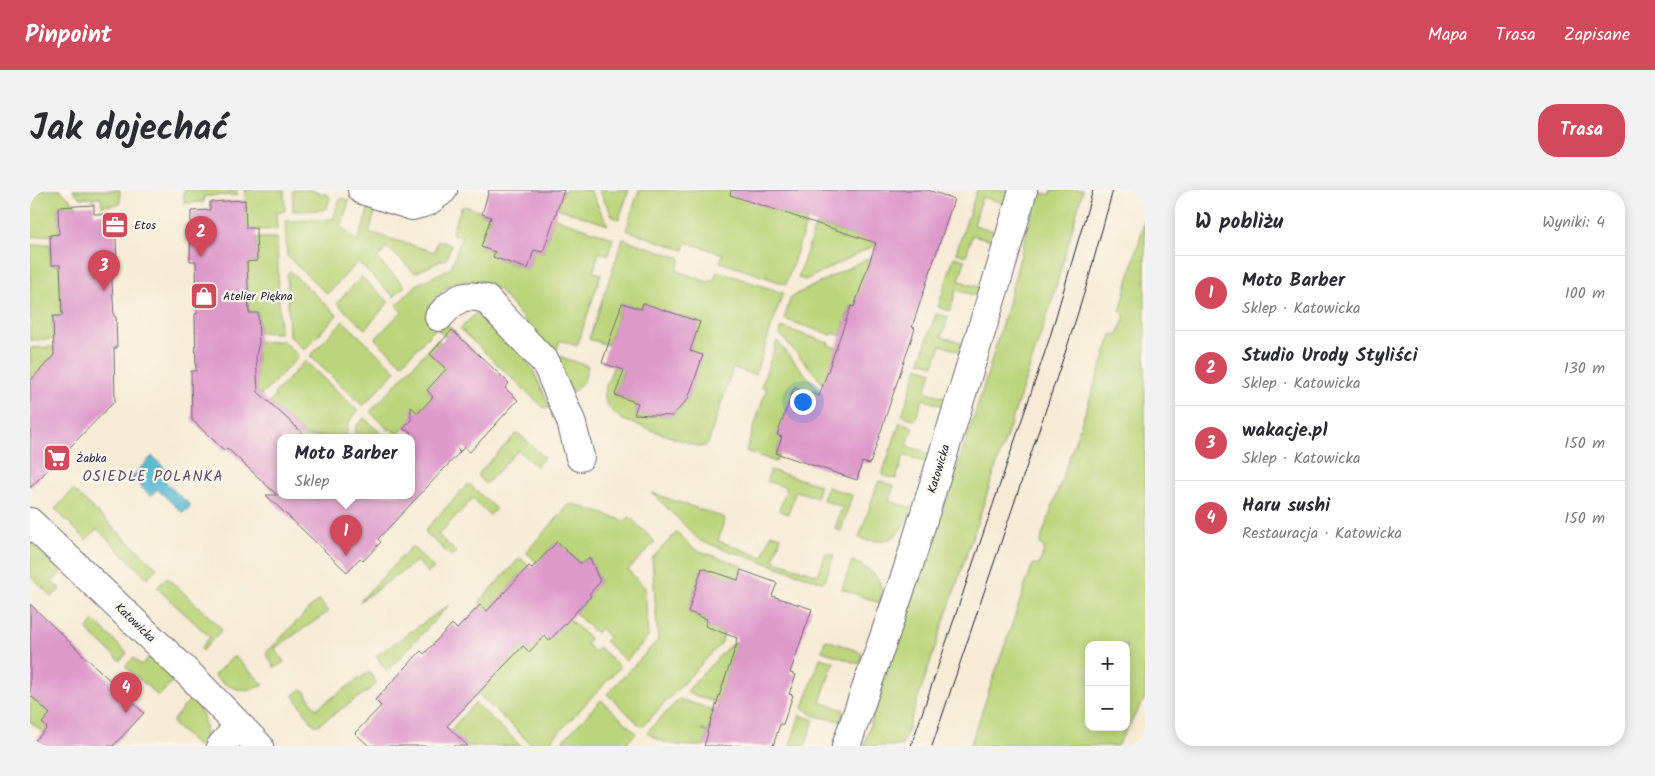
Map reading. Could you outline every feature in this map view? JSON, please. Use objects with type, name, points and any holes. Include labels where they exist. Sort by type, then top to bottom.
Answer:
[{"type":"street","points":[[362,190],[412,206],[427,202],[443,190]]},
{"type":"street","name":"Katowicka","points":[[846,746],[908,568],[1023,190]]},
{"type":"street","points":[[439,317],[450,305],[460,299],[473,296],[486,299],[546,362],[571,421],[580,457]]},
{"type":"street","name":"Katowicka","points":[[30,522],[192,677],[259,746]]},
{"type":"street","points":[[221,746],[239,726]]},
{"type":"green space","points":[[30,190],[60,190],[77,206],[58,207],[59,234],[30,237]]},
{"type":"green space","points":[[72,190],[120,190],[120,204],[102,206],[101,198],[81,198]]},
{"type":"green space","points":[[184,190],[237,190],[237,195],[204,196],[204,202],[184,203]]},
{"type":"green space","points":[[245,190],[284,190],[285,211],[276,212],[277,229],[255,230],[246,228]]},
{"type":"green space","points":[[293,190],[310,190],[328,195],[330,199],[327,208],[323,210],[293,211]]},
{"type":"green space","points":[[564,190],[590,190],[608,225],[557,208]]},
{"type":"green space","points":[[599,190],[629,190],[619,219],[613,217]]},
{"type":"green space","points":[[639,190],[765,190],[761,205],[807,221],[786,284],[720,262],[723,254],[687,242],[684,250],[626,230]]},
{"type":"green space","points":[[977,190],[1008,190],[1006,204],[982,197],[974,225],[998,232],[995,241],[972,235],[966,256],[956,253]]},
{"type":"green space","points":[[1052,190],[1083,190],[1051,304],[902,746],[864,746],[894,649],[977,408],[1038,192],[1050,195]]},
{"type":"green space","points":[[343,198],[349,201],[341,227],[358,242],[369,207],[376,209],[369,232],[434,252],[438,240],[451,245],[447,258],[415,273],[387,247],[377,259],[405,286],[394,297],[358,262],[327,294],[287,256],[285,221],[333,219],[339,201]]},
{"type":"green space","points":[[464,206],[491,217],[481,247],[495,252],[493,257],[528,269],[534,250],[543,252],[552,225],[546,215],[613,238],[608,255],[599,252],[593,272],[601,274],[577,346],[560,340],[555,355],[588,366],[584,381],[572,393],[550,351],[500,291],[479,281],[456,283],[445,288],[428,307],[459,336],[452,343],[436,328],[402,364],[375,339],[402,311],[396,306],[416,285],[451,268],[462,237],[453,234],[452,231],[461,208]]},
{"type":"green space","points":[[1145,219],[1145,698],[1130,724],[1130,641],[1085,641],[1085,731],[1126,731],[1117,746],[970,746],[1032,566],[1034,564],[1039,565],[1045,548],[1040,542],[1112,335],[1118,334],[1125,316],[1120,311]]},
{"type":"green space","points":[[816,224],[879,243],[805,280],[798,278]]},
{"type":"green space","points":[[256,238],[277,238],[280,333],[259,332],[258,313],[249,313],[247,262],[257,261]]},
{"type":"green space","points":[[623,239],[681,258],[677,271],[708,282],[715,278],[717,271],[783,293],[755,375],[733,368],[708,443],[705,446],[700,447],[623,420],[614,413],[606,400],[606,388],[615,363],[625,366],[615,395],[638,403],[635,412],[647,415],[672,416],[688,399],[692,385],[690,351],[699,322],[643,304],[641,309],[622,303],[608,345],[589,339]]},
{"type":"green space","points":[[50,244],[51,265],[60,265],[62,316],[53,317],[53,339],[30,340],[30,245]]},
{"type":"green space","points":[[886,249],[854,307],[850,306],[841,335],[833,333],[832,335],[784,319],[791,297]]},
{"type":"green space","points":[[954,257],[965,260],[959,281],[982,288],[980,297],[956,290],[950,311],[938,307]]},
{"type":"green space","points":[[290,271],[337,315],[304,350],[289,335],[287,274]]},
{"type":"green space","points":[[361,277],[389,302],[365,329],[337,303]]},
{"type":"green space","points":[[477,312],[522,354],[533,370],[550,407],[543,407],[460,329]]},
{"type":"green space","points":[[936,314],[948,317],[942,337],[966,344],[964,353],[941,345],[934,365],[920,361]]},
{"type":"green space","points":[[343,321],[396,371],[363,406],[310,356]]},
{"type":"green space","points":[[781,327],[829,343],[828,345],[837,348],[829,390],[779,333]]},
{"type":"green space","points":[[437,340],[441,342],[430,354],[446,369],[427,390],[433,397],[398,434],[390,428],[389,430],[370,412]]},
{"type":"green space","points":[[283,341],[299,356],[262,395],[257,391],[256,343]]},
{"type":"green space","points":[[777,341],[826,399],[794,388],[778,435],[782,437],[776,453],[779,454],[776,462],[746,451],[767,388],[761,387]]},
{"type":"green space","points":[[53,347],[54,350],[62,349],[30,381],[30,348]]},
{"type":"green space","points":[[305,361],[358,411],[348,423],[346,434],[304,434],[270,403],[275,396],[274,394]]},
{"type":"green space","points":[[918,367],[932,372],[925,391],[948,399],[946,407],[923,399],[915,420],[902,415]]},
{"type":"green space","points":[[364,418],[382,434],[355,434],[356,426]]},
{"type":"green space","points":[[900,422],[913,427],[907,446],[930,454],[927,463],[904,455],[896,479],[882,475]]},
{"type":"green space","points":[[519,434],[544,457],[536,466],[518,450],[486,484],[478,477],[478,474],[515,435]]},
{"type":"green space","points":[[770,470],[820,485],[816,497],[796,491],[788,514],[779,510],[787,488],[767,481]]},
{"type":"green space","points":[[880,481],[894,486],[889,501],[912,508],[903,526],[893,537],[879,541],[859,538],[878,483]]},
{"type":"green space","points":[[467,485],[470,485],[496,509],[490,515],[472,499],[438,535],[456,552],[451,556],[426,533],[426,529]]},
{"type":"green space","points":[[827,487],[852,495],[841,531],[835,529],[842,507],[823,500]]},
{"type":"green space","points":[[73,490],[157,568],[147,578],[97,529],[86,540],[55,509]]},
{"type":"green space","points":[[652,493],[725,518],[718,541],[763,557],[771,534],[781,537],[773,560],[818,575],[826,553],[834,555],[825,580],[822,582],[700,541]]},
{"type":"green space","points":[[573,504],[625,521],[630,517],[655,542],[628,570],[645,588],[648,637],[626,661],[605,641],[609,637],[601,628],[596,633],[575,613],[591,596],[589,594],[600,582],[590,558],[580,563],[557,542],[537,563],[527,553],[569,505]]},
{"type":"green space","points":[[677,532],[694,549],[743,566],[738,580],[702,568],[688,612],[707,619],[705,626],[724,633],[722,642],[642,727],[607,694],[658,640],[652,558]]},
{"type":"green space","points":[[30,541],[62,572],[52,582],[60,589],[52,597],[30,576]]},
{"type":"green space","points":[[413,547],[434,568],[428,573],[417,561],[359,602],[410,548]]},
{"type":"green space","points":[[519,559],[522,559],[529,566],[508,588],[515,595],[489,612],[479,602]]},
{"type":"green space","points":[[852,561],[876,576],[881,588],[880,603],[842,589]]},
{"type":"green space","points":[[167,577],[220,627],[221,631],[202,651],[200,649],[210,637],[157,588]]},
{"type":"green space","points":[[317,601],[320,601],[328,612],[275,648],[284,662],[274,667],[266,653]]},
{"type":"green space","points":[[449,605],[388,670],[386,670],[376,656]]},
{"type":"green space","points":[[569,619],[590,639],[586,644],[595,652],[599,647],[620,667],[546,746],[533,746],[472,688],[523,646],[529,652],[544,636]]},
{"type":"green space","points":[[94,621],[127,653],[120,661],[87,630]]},
{"type":"green space","points":[[827,640],[863,653],[859,664],[822,651]]},
{"type":"green space","points":[[736,642],[717,703],[686,692],[728,647]]},
{"type":"green space","points":[[151,656],[174,679],[161,694],[157,695],[125,666],[133,658],[141,665]]},
{"type":"green space","points":[[233,657],[264,685],[244,690],[238,689],[225,684],[214,675]]},
{"type":"green space","points":[[820,658],[834,662],[820,702],[844,710],[840,721],[815,716],[803,708]]},
{"type":"green space","points":[[369,672],[376,685],[318,725],[314,725],[293,695],[303,689],[316,709]]},
{"type":"green space","points":[[30,695],[50,714],[48,728],[43,733],[30,721]]},
{"type":"green space","points":[[191,698],[204,720],[205,739],[203,746],[198,746],[173,723],[174,719]]},
{"type":"green space","points":[[679,699],[716,711],[708,732],[701,730],[708,733],[704,746],[667,743],[647,732]]},
{"type":"green space","points":[[601,700],[636,733],[624,746],[558,746]]},
{"type":"green space","points":[[475,703],[521,746],[456,746],[450,730]]},
{"type":"green space","points":[[800,715],[814,720],[805,746],[790,746]]},
{"type":"water","points":[[152,456],[171,474],[165,482],[191,506],[183,513],[157,489],[151,496],[131,478]]},
{"type":"building","points":[[489,190],[564,190],[543,252],[534,250],[528,269],[493,257],[495,252],[481,247],[491,217],[482,214]]},
{"type":"building","points":[[731,190],[928,190],[954,199],[912,327],[915,328],[870,464],[862,462],[857,480],[776,453],[782,437],[777,435],[794,388],[819,396],[851,306],[854,307],[876,243],[730,195]]},
{"type":"building","points":[[245,200],[246,228],[256,228],[257,261],[247,262],[249,313],[258,313],[259,342],[256,356],[258,392],[304,434],[277,434],[277,495],[227,448],[225,451],[192,420],[191,371],[196,371],[195,314],[197,314],[196,261],[190,261],[191,211],[210,210],[210,202]]},
{"type":"building","points":[[94,205],[94,214],[115,214],[117,264],[111,264],[117,348],[114,348],[115,401],[30,488],[30,381],[54,355],[53,316],[62,316],[60,265],[51,265],[50,235],[59,234],[58,207]]},
{"type":"building","points":[[622,303],[641,309],[643,303],[700,322],[690,351],[703,355],[688,399],[672,416],[634,414],[638,403],[615,395],[624,370],[602,363]]},
{"type":"building","points":[[452,330],[509,383],[505,388],[518,400],[470,452],[464,447],[461,451],[457,449],[460,452],[378,539],[381,542],[363,561],[360,558],[347,572],[266,495],[277,495],[277,499],[415,499],[415,434],[411,434],[411,432],[403,429],[411,420],[411,407],[418,413],[433,397],[427,390],[446,369],[430,354]]},
{"type":"building","points":[[557,542],[580,563],[590,558],[600,582],[589,594],[591,596],[549,641],[544,636],[529,652],[523,646],[447,726],[468,746],[369,746],[355,733],[381,706],[375,700],[421,651],[424,654],[452,624],[457,629],[480,605],[487,611],[529,566],[532,568]]},
{"type":"building","points":[[702,568],[738,580],[741,570],[777,583],[772,596],[812,609],[790,673],[796,675],[789,694],[793,695],[783,724],[780,724],[773,746],[704,746],[737,638],[705,626],[707,619],[688,612]]},
{"type":"building","points":[[30,604],[144,713],[113,746],[30,746],[47,728],[42,723],[50,714],[30,695]]},
{"type":"tram line","points":[[911,746],[1049,340],[1093,190]]},
{"type":"tram line","points":[[932,746],[1068,344],[1113,190]]},
{"type":"place","name":"Etos","points":[[115,225]]},
{"type":"place","name":"Studio Urody Styliści","points":[[201,257]]},
{"type":"place","name":"wakacje.pl","points":[[104,291]]},
{"type":"place","name":"Atelier Piękna","points":[[204,296]]},
{"type":"place","name":"Żabka","points":[[57,458]]},
{"type":"place","name":"Moto Barber","points":[[346,556]]},
{"type":"place","name":"Haru sushi","points":[[126,713]]},
{"type":"district","name":"OSIEDLE POLANKA","points":[[153,477]]}]
